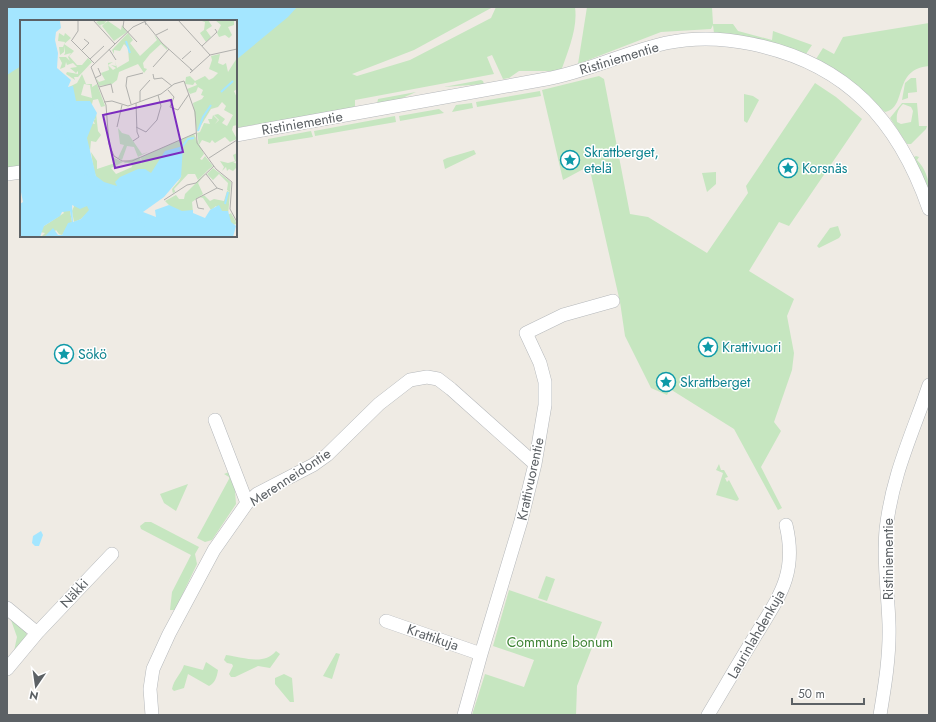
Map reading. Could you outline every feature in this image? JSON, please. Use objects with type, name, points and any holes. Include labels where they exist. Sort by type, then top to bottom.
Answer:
[{"type":"street","name":"Ristiniementie","points":[[237,135],[549,79],[666,43],[697,39],[726,40],[786,52],[824,70],[858,94],[876,111],[895,138],[919,180],[929,209]]},
{"type":"street","points":[[7,174],[20,172]]},
{"type":"street","name":"Krattivuorentie","points":[[464,715],[521,522],[535,464],[546,397],[545,382],[540,363],[526,333],[563,315],[613,301]]},
{"type":"street","name":"Merenneidontie","points":[[152,715],[150,689],[153,669],[169,634],[214,550],[247,503],[257,494],[313,465],[327,455],[380,404],[410,380],[421,378],[438,379],[535,464]]},
{"type":"street","name":"Ristiniementie","points":[[880,715],[888,666],[889,625],[886,532],[890,503],[896,476],[929,385]]},
{"type":"street","points":[[215,420],[247,503]]},
{"type":"street","name":"Laurinlahdenkuja","points":[[708,715],[780,596],[789,568],[790,554],[786,524]]},
{"type":"street","name":"Näkki","points":[[7,669],[37,634],[112,554]]},
{"type":"street","points":[[7,608],[37,634]]},
{"type":"street","name":"Krattikuja","points":[[386,621],[481,654]]},
{"type":"green space","points":[[7,7],[493,7],[414,50],[352,74],[357,76],[410,60],[491,18],[496,7],[575,7],[576,15],[574,31],[561,71],[519,71],[509,78],[503,79],[492,55],[487,57],[494,74],[355,100],[355,106],[352,108],[237,128],[237,20],[20,20],[20,166],[7,168]]},
{"type":"green space","points":[[587,7],[712,7],[713,24],[733,24],[738,31],[772,40],[773,31],[812,45],[806,54],[772,42],[714,33],[713,25],[711,29],[661,32],[578,64]]},
{"type":"green space","points":[[929,23],[929,66],[917,69],[910,74],[905,81],[896,104],[892,109],[885,112],[845,77],[816,59],[823,48],[834,54],[843,37]]},
{"type":"green space","points":[[599,76],[604,79],[630,214],[648,217],[707,253],[748,193],[746,186],[815,83],[836,97],[862,119],[789,226],[779,222],[749,271],[794,299],[787,316],[794,353],[792,370],[774,422],[781,431],[761,467],[782,508],[778,510],[734,429],[670,389],[667,395],[651,388],[625,336],[620,302],[589,166],[563,180],[542,90]]},
{"type":"green space","points":[[911,78],[916,78],[917,92],[908,93],[908,98],[902,100],[905,83]]},
{"type":"green space","points":[[481,80],[484,84],[444,87]]},
{"type":"green space","points":[[540,91],[541,96],[477,107],[476,102]]},
{"type":"green space","points":[[416,92],[400,99],[377,104],[378,99]]},
{"type":"green space","points":[[744,94],[753,96],[759,100],[747,123],[744,121]]},
{"type":"green space","points":[[472,103],[473,108],[452,112],[456,105]]},
{"type":"green space","points":[[902,103],[917,103],[919,126],[927,126],[926,129],[911,144],[907,144],[890,118]],"holes":[[[903,104],[911,107],[913,111],[911,122],[901,124],[897,122],[898,112]]]},
{"type":"green space","points":[[439,109],[444,113],[400,121],[399,116]]},
{"type":"green space","points":[[395,116],[396,122],[315,136],[314,131]]},
{"type":"green space","points":[[311,131],[313,137],[268,144],[268,139]]},
{"type":"green space","points":[[474,150],[476,154],[445,169],[443,160]]},
{"type":"green space","points":[[914,157],[919,157],[917,160],[926,174],[929,191]]},
{"type":"green space","points":[[716,172],[716,184],[707,192],[702,173]]},
{"type":"green space","points":[[838,226],[841,235],[839,238],[819,248],[817,246],[830,228]]},
{"type":"green space","points":[[719,464],[721,470],[724,470],[728,477],[725,478],[727,482],[729,480],[739,499],[737,501],[716,495],[723,473],[716,470]]},
{"type":"green space","points":[[229,472],[237,489],[235,491],[236,504],[212,540],[205,542],[197,538],[229,479],[229,477],[224,474]]},
{"type":"green space","points":[[188,484],[176,511],[164,503],[160,494]]},
{"type":"green space","points":[[145,522],[151,522],[199,547],[195,554],[197,564],[175,610],[170,610],[172,592],[191,555],[141,529],[140,526]]},
{"type":"green space","points":[[546,576],[555,579],[547,601],[538,598]]},
{"type":"green space","name":"Commune bonum","points":[[509,590],[602,622],[577,686],[576,715],[472,715],[485,674],[524,687],[534,660],[493,646]]},
{"type":"green space","points":[[12,619],[26,631],[27,637],[14,651],[17,637],[11,620]]},
{"type":"green space","points":[[276,651],[280,654],[270,668],[258,666],[235,677],[231,677],[229,674],[233,666],[232,664],[227,663],[224,660],[226,655],[246,659],[266,658],[271,656]]},
{"type":"green space","points":[[336,653],[340,654],[332,679],[323,676]]},
{"type":"green space","points":[[206,662],[218,670],[215,680],[211,685],[209,686],[188,674],[184,688],[174,691],[172,689],[174,682],[184,665],[203,670]]},
{"type":"green space","points":[[284,674],[292,678],[294,702],[290,702],[275,684],[275,678]]},
{"type":"water","points":[[7,7],[297,7],[288,17],[237,59],[237,20],[20,20],[20,67],[7,75]]},
{"type":"water","points":[[41,531],[43,535],[39,546],[35,546],[32,543],[33,536]]},
{"type":"place","name":"Skrattberget, etelä","points":[[570,160]]},
{"type":"place","name":"Korsnäs","points":[[788,168]]},
{"type":"place","name":"Krattivuori","points":[[708,347]]},
{"type":"place","name":"Sökö","points":[[64,354]]},
{"type":"place","name":"Skrattberget","points":[[666,382]]}]
